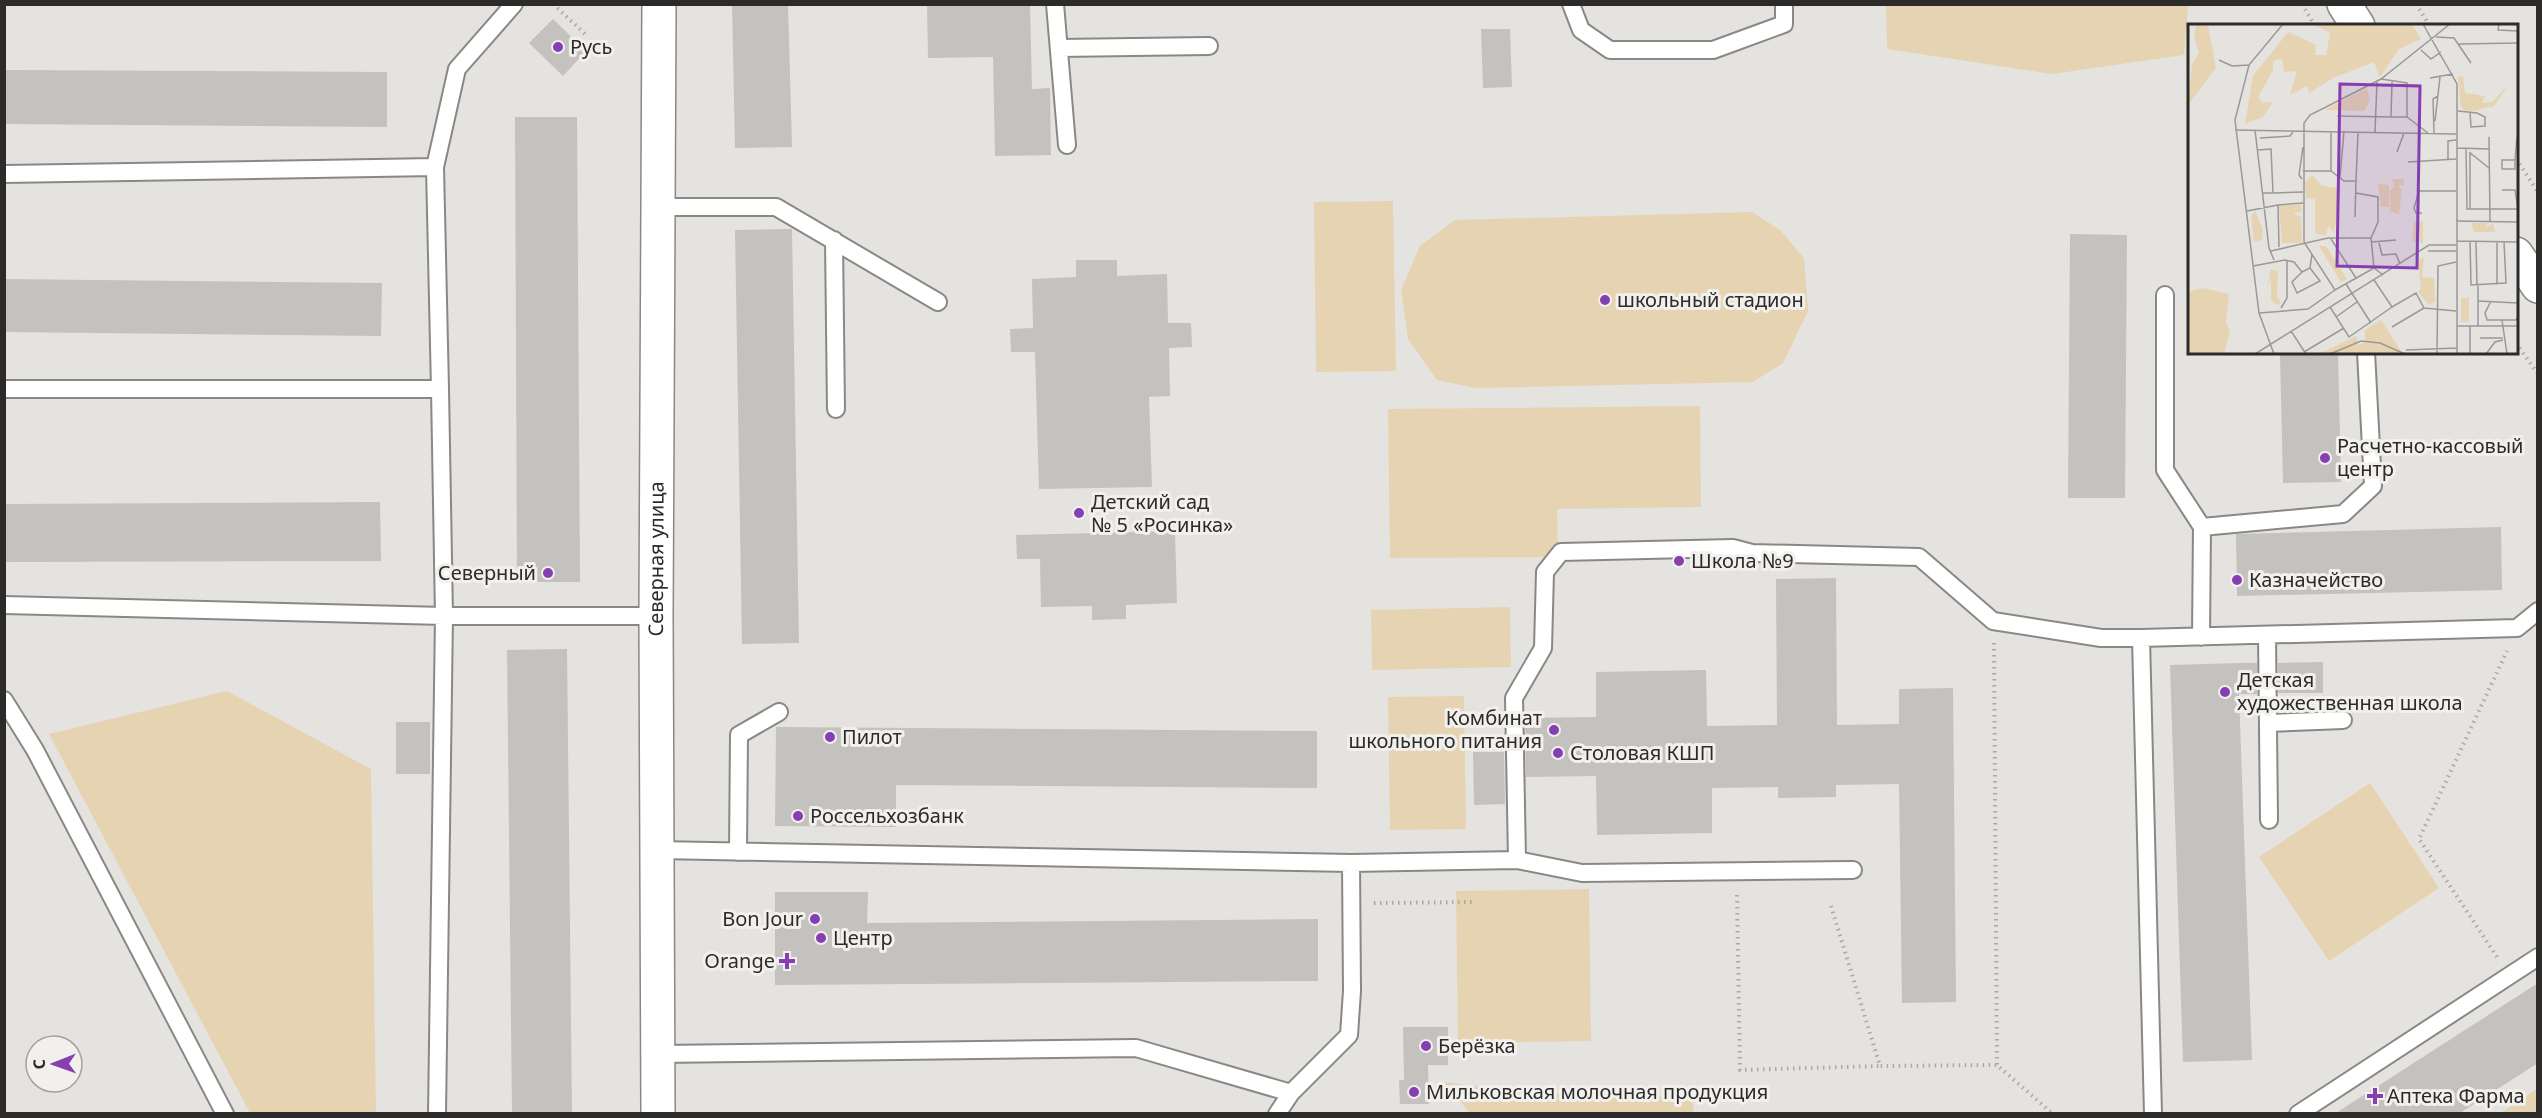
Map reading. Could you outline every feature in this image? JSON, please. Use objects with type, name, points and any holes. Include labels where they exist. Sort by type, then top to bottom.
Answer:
[{"type":"street","name":"Северная улица","points":[[658,1113],[656,616],[659,4]]},
{"type":"street","points":[[2344,4],[2357,24]]},
{"type":"street","points":[[2518,256],[2538,286]]},
{"type":"lane","points":[[436,1113],[444,616],[435,166],[457,69],[514,4]]},
{"type":"lane","points":[[1055,4],[1067,145]]},
{"type":"lane","points":[[1571,4],[1581,30],[1610,50],[1713,50],[1784,24],[1784,4]]},
{"type":"lane","points":[[1059,48],[1209,46]]},
{"type":"lane","points":[[4,174],[435,166]]},
{"type":"lane","points":[[658,207],[777,207],[938,302]]},
{"type":"lane","points":[[834,240],[837,409]]},
{"type":"lane","points":[[2165,296],[2165,470],[2202,527],[2201,637]]},
{"type":"lane","points":[[2202,527],[2343,514],[2373,486],[2366,354]]},
{"type":"lane","points":[[4,388],[440,390]]},
{"type":"lane","points":[[1516,860],[1514,698],[1543,648],[1545,572],[1562,552],[1733,548],[1752,553],[1919,557],[1994,621],[2101,638],[2517,628],[2538,611]]},
{"type":"lane","points":[[4,605],[444,616],[656,616]]},
{"type":"lane","points":[[2267,635],[2269,820]]},
{"type":"lane","points":[[2141,638],[2153,1113]]},
{"type":"lane","points":[[4,700],[35,750],[225,1113]]},
{"type":"lane","points":[[738,852],[739,735],[779,712]]},
{"type":"lane","points":[[2268,723],[2343,720]]},
{"type":"lane","points":[[657,850],[1351,863],[1516,860],[1582,873],[1852,870]]},
{"type":"lane","points":[[1277,1113],[1291,1093],[1349,1035],[1352,991],[1351,863]]},
{"type":"lane","points":[[2298,1113],[2538,957]]},
{"type":"lane","points":[[658,1054],[1136,1048],[1291,1093]]},
{"type":"path","points":[[553,4],[585,34]]},
{"type":"path","points":[[2302,4],[2314,24]]},
{"type":"path","points":[[2416,4],[2429,24]]},
{"type":"path","points":[[2518,161],[2538,192]]},
{"type":"path","points":[[2518,344],[2538,374]]},
{"type":"path","points":[[1994,621],[1997,1065]]},
{"type":"path","points":[[2510,975],[2419,839],[2517,628]]},
{"type":"path","points":[[1737,870],[1740,1070],[1997,1065],[2053,1113]]},
{"type":"path","points":[[1352,903],[1475,902]]},
{"type":"path","points":[[1831,906],[1880,1066]]},
{"type":"shaded area","points":[[1886,5],[2188,5],[2184,55],[2052,74],[1887,49]]},
{"type":"shaded area","points":[[1393,201],[1396,371],[1316,372],[1314,202]]},
{"type":"shaded area","name":"школьный стадион","points":[[1752,212],[1780,230],[1804,258],[1808,311],[1783,363],[1753,382],[1475,388],[1437,380],[1408,339],[1401,290],[1420,246],[1455,220]]},
{"type":"shaded area","points":[[1700,406],[1701,507],[1557,509],[1558,557],[1390,558],[1388,409]]},
{"type":"shaded area","points":[[1510,607],[1511,667],[1372,670],[1371,610]]},
{"type":"shaded area","points":[[227,691],[371,769],[376,1113],[250,1113],[49,734]]},
{"type":"shaded area","points":[[1464,696],[1466,829],[1390,830],[1388,697]]},
{"type":"shaded area","points":[[2370,783],[2439,888],[2329,961],[2259,857]]},
{"type":"shaded area","points":[[1589,889],[1591,1041],[1458,1043],[1456,891]]},
{"type":"shaded area","points":[[1443,1082],[1539,1093],[1692,1096],[1694,1113],[1470,1113]]},
{"type":"shaded area","points":[[2537,1089],[2537,1113],[2501,1113]]},
{"type":"building","points":[[732,4],[788,4],[792,147],[735,148]]},
{"type":"building","points":[[927,4],[1030,4],[1032,89],[1050,88],[1051,155],[995,156],[993,57],[928,58]]},
{"type":"building","name":"Русь","points":[[553,19],[586,51],[563,76],[529,43]]},
{"type":"building","points":[[1481,29],[1510,29],[1512,87],[1483,88]]},
{"type":"building","points":[[4,70],[387,72],[387,127],[4,124]]},
{"type":"building","points":[[515,117],[577,117],[580,582],[517,582]]},
{"type":"building","points":[[792,229],[799,643],[742,644],[735,230]]},
{"type":"building","points":[[2070,234],[2127,235],[2125,498],[2068,498]]},
{"type":"building","points":[[1076,260],[1117,260],[1117,276],[1167,274],[1168,323],[1191,323],[1192,347],[1169,348],[1170,396],[1149,397],[1152,487],[1039,489],[1035,352],[1011,352],[1010,329],[1033,328],[1032,279],[1076,277]]},
{"type":"building","points":[[4,279],[382,283],[381,336],[4,332]]},
{"type":"building","points":[[2280,354],[2338,354],[2341,482],[2283,483]]},
{"type":"building","points":[[380,502],[381,561],[4,562],[4,504]]},
{"type":"building","points":[[2501,527],[2502,590],[2237,596],[2236,534]]},
{"type":"building","points":[[1175,531],[1177,603],[1126,605],[1126,619],[1092,620],[1092,606],[1041,607],[1040,559],[1017,559],[1016,535]]},
{"type":"building","points":[[1836,578],[1837,725],[1899,724],[1899,689],[1953,688],[1956,1002],[1902,1003],[1899,784],[1836,785],[1836,797],[1778,798],[1778,787],[1712,788],[1712,833],[1597,835],[1596,776],[1526,777],[1525,718],[1596,717],[1596,672],[1706,670],[1707,726],[1777,725],[1776,579]]},
{"type":"building","points":[[567,649],[572,1113],[512,1113],[507,650]]},
{"type":"building","points":[[2323,662],[2323,693],[2278,693],[2278,663]]},
{"type":"building","points":[[2257,663],[2257,694],[2239,694],[2252,1060],[2183,1062],[2170,665]]},
{"type":"building","points":[[396,722],[430,722],[430,774],[396,774]]},
{"type":"building","points":[[776,727],[1317,731],[1317,788],[896,785],[896,827],[775,826]]},
{"type":"building","points":[[1473,752],[1504,752],[1505,804],[1474,805]]},
{"type":"building","points":[[775,892],[868,892],[867,923],[1318,919],[1318,981],[775,985]]},
{"type":"building","points":[[2538,983],[2538,1063],[2460,1113],[2336,1113]]},
{"type":"building","name":"Берёзка","points":[[1403,1027],[1448,1027],[1448,1065],[1428,1065],[1429,1104],[1400,1104],[1399,1080],[1404,1080]]},
{"type":"place","name":"Русь","points":[[558,47]]},
{"type":"place","name":"школьный стадион","points":[[1605,300]]},
{"type":"place","name":"Расчетно-кассовый центр","points":[[2325,458]]},
{"type":"place","name":"Детский сад № 5 «Росинка»","points":[[1079,513]]},
{"type":"place","name":"Школа №9","points":[[1679,561]]},
{"type":"place","name":"Северный","points":[[548,573]]},
{"type":"place","name":"Казначейство","points":[[2237,580]]},
{"type":"place","name":"Детская художественная школа","points":[[2225,692]]},
{"type":"place","name":"Комбинат школьного питания","points":[[1554,730]]},
{"type":"place","name":"Пилот","points":[[830,737]]},
{"type":"place","name":"Столовая КШП","points":[[1558,753]]},
{"type":"place","name":"Россельхозбанк","points":[[798,816]]},
{"type":"place","name":"Bon Jour","points":[[815,919]]},
{"type":"place","name":"Центр","points":[[821,938]]},
{"type":"place","name":"Orange","points":[[787,961]]},
{"type":"place","name":"Берёзка","points":[[1426,1046]]},
{"type":"place","name":"Мильковская молочная продукция","points":[[1414,1092]]},
{"type":"place","name":"Аптека Фарма","points":[[2375,1096]]}]
